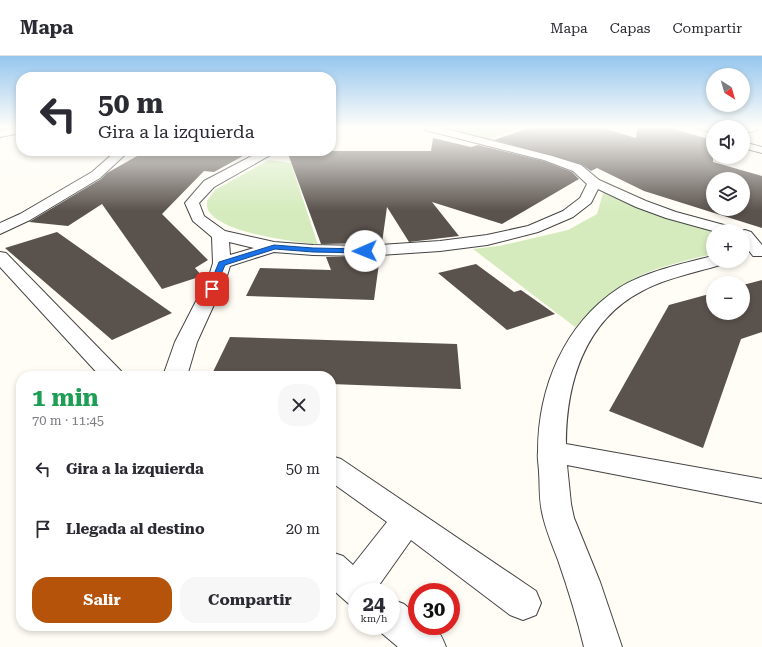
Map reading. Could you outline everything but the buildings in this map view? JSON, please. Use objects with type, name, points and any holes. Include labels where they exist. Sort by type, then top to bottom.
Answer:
[{"type":"street","points":[[0,229],[25,217],[96,175],[117,156]]},
{"type":"street","points":[[261,156],[209,184],[192,203],[198,218],[220,235],[274,247],[313,250],[365,251],[440,246],[487,240],[533,229],[568,214],[586,200],[594,183]]},
{"type":"street","points":[[538,156],[576,168],[594,183],[641,204],[706,224]]},
{"type":"street","points":[[177,371],[186,342],[218,276],[222,263],[220,235]]},
{"type":"street","points":[[222,263],[274,247]]},
{"type":"street","points":[[0,257],[108,371]]},
{"type":"street","points":[[603,647],[589,600],[557,512],[551,452],[554,404],[565,366],[581,336],[602,311],[626,292],[658,278],[706,263]]},
{"type":"street","points":[[551,452],[762,491]]},
{"type":"street","points":[[336,470],[523,603]]},
{"type":"street","points":[[364,583],[406,519]]},
{"type":"street","points":[[336,571],[350,583]]},
{"type":"street","points":[[400,624],[427,647]]},
{"type":"green space","points":[[269,160],[291,163],[318,245],[242,231],[216,218],[208,210],[207,201],[215,190]]},
{"type":"green space","points":[[603,193],[612,193],[706,228],[706,256],[665,266],[629,281],[613,293],[575,327],[473,249],[499,246],[568,230],[597,214]]},
{"type":"route","points":[[212,289],[222,263],[274,247],[313,250],[365,251]]}]
